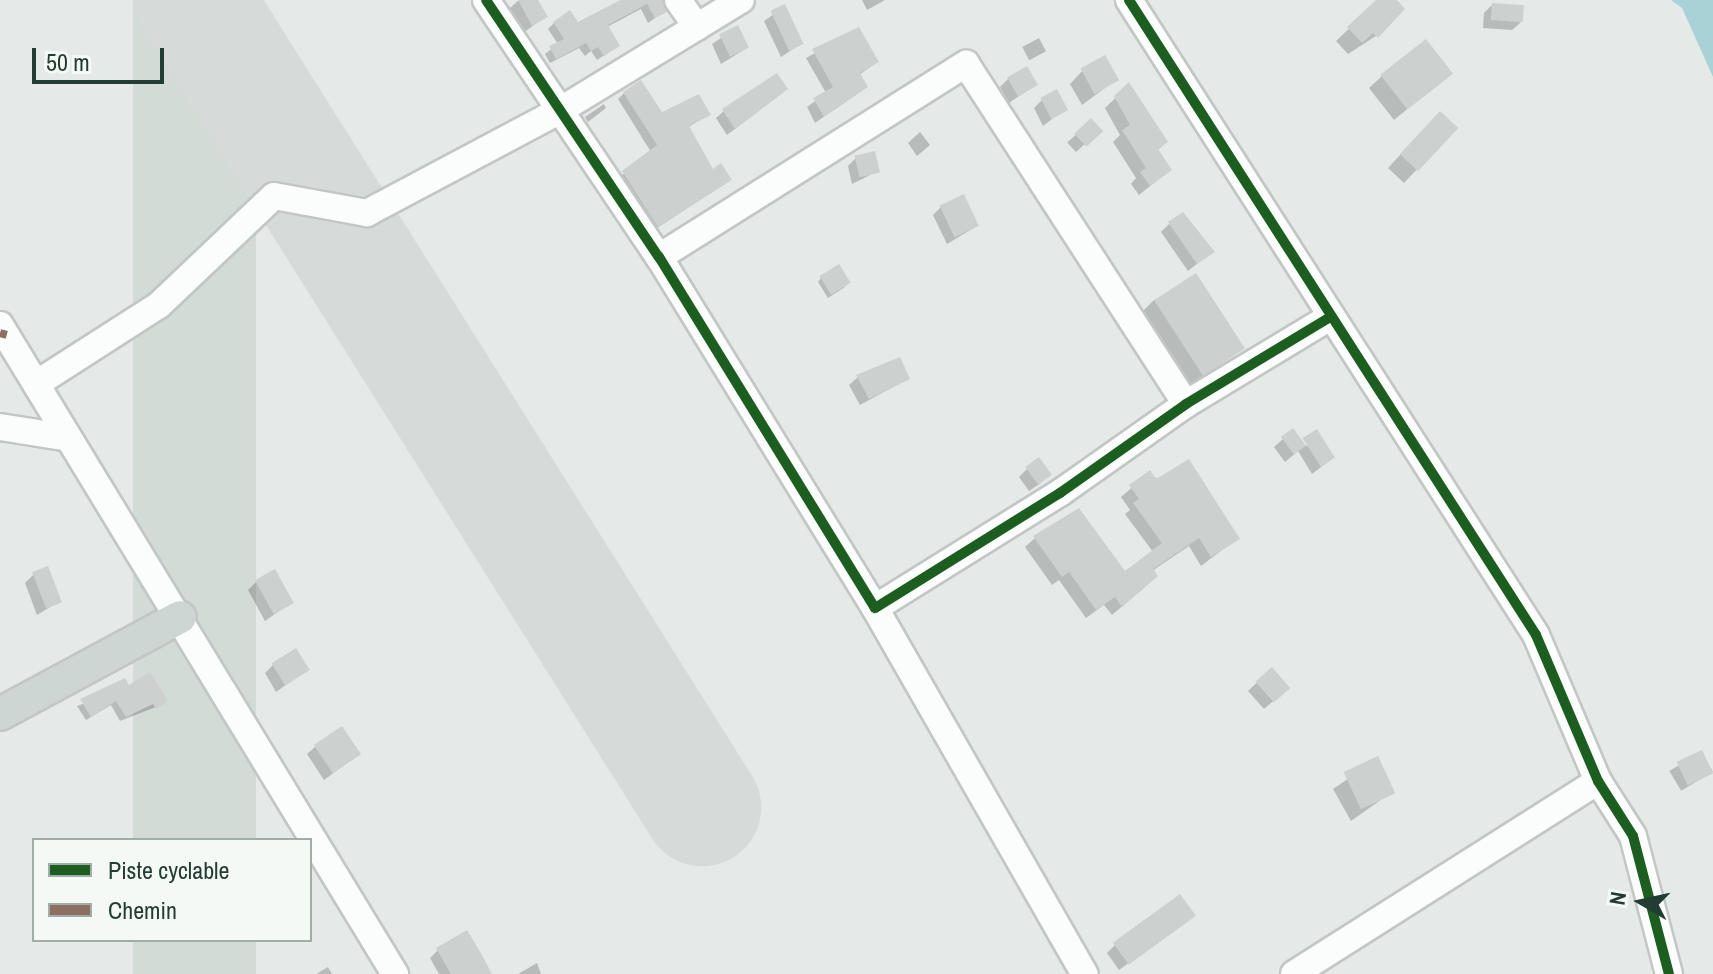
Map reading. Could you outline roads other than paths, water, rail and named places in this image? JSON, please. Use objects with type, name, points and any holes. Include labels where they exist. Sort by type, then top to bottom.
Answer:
[{"type":"main road","points":[[0,714],[180,617]]},
{"type":"street","points":[[486,0],[659,257],[875,608],[1085,974]]},
{"type":"street","points":[[678,0],[697,27]]},
{"type":"street","points":[[36,384],[159,305],[274,196],[367,213],[559,111],[741,0]]},
{"type":"street","points":[[1129,0],[1536,635],[1598,781],[1633,836],[1669,974]]},
{"type":"street","points":[[659,257],[966,64],[1186,404]]},
{"type":"street","points":[[875,608],[1060,493],[1186,404],[1330,317]]},
{"type":"street","points":[[0,325],[64,437],[180,617],[395,974]]},
{"type":"street","points":[[0,427],[64,437]]},
{"type":"street","points":[[1294,974],[1598,781]]},
{"type":"water","points":[[1671,0],[1713,0],[1713,77],[1682,8]]}]
